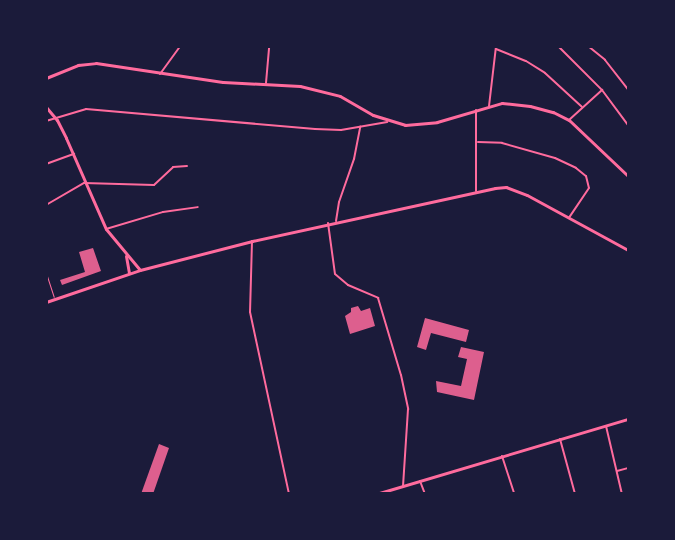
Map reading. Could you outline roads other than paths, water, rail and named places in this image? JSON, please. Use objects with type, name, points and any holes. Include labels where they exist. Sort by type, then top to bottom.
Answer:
[{"type":"street","points":[[160,74],[180,46]]},
{"type":"street","points":[[266,84],[269,46]]},
{"type":"street","points":[[558,46],[602,90],[628,125]]},
{"type":"street","points":[[588,46],[605,60],[628,89]]},
{"type":"street","points":[[489,106],[496,48],[545,73],[582,107]]},
{"type":"street","points":[[46,78],[78,65],[96,63],[160,74],[300,86],[340,96],[387,122],[405,125],[437,122],[502,103],[530,106],[553,112],[569,120],[628,177]]},
{"type":"street","points":[[569,120],[602,90]]},
{"type":"street","points":[[46,107],[57,120],[74,154],[84,183],[106,229],[140,270]]},
{"type":"street","points":[[46,122],[86,109],[315,129],[360,127],[387,122]]},
{"type":"street","points":[[476,110],[478,142],[476,191]]},
{"type":"street","points":[[336,221],[339,202],[354,159],[360,127]]},
{"type":"street","points":[[478,142],[517,147],[576,168],[586,176],[589,188],[569,218]]},
{"type":"street","points":[[46,165],[74,154]]},
{"type":"street","points":[[46,205],[84,183],[154,185],[173,167],[187,166]]},
{"type":"street","points":[[46,302],[129,273],[252,241],[476,191],[506,187],[515,189],[628,250]]},
{"type":"street","points":[[106,229],[163,212],[198,207]]},
{"type":"street","points":[[328,223],[335,274],[348,285],[378,297],[402,375],[408,409],[403,486]]},
{"type":"street","points":[[252,241],[250,312],[290,494]]},
{"type":"street","points":[[125,254],[129,273]]},
{"type":"street","points":[[376,494],[628,419]]},
{"type":"street","points":[[606,426],[621,494]]},
{"type":"street","points":[[560,439],[575,494]]},
{"type":"street","points":[[502,456],[514,494]]},
{"type":"street","points":[[616,471],[628,468]]},
{"type":"street","points":[[420,481],[425,494]]},
{"type":"lane","points":[[46,273],[54,299]]}]
